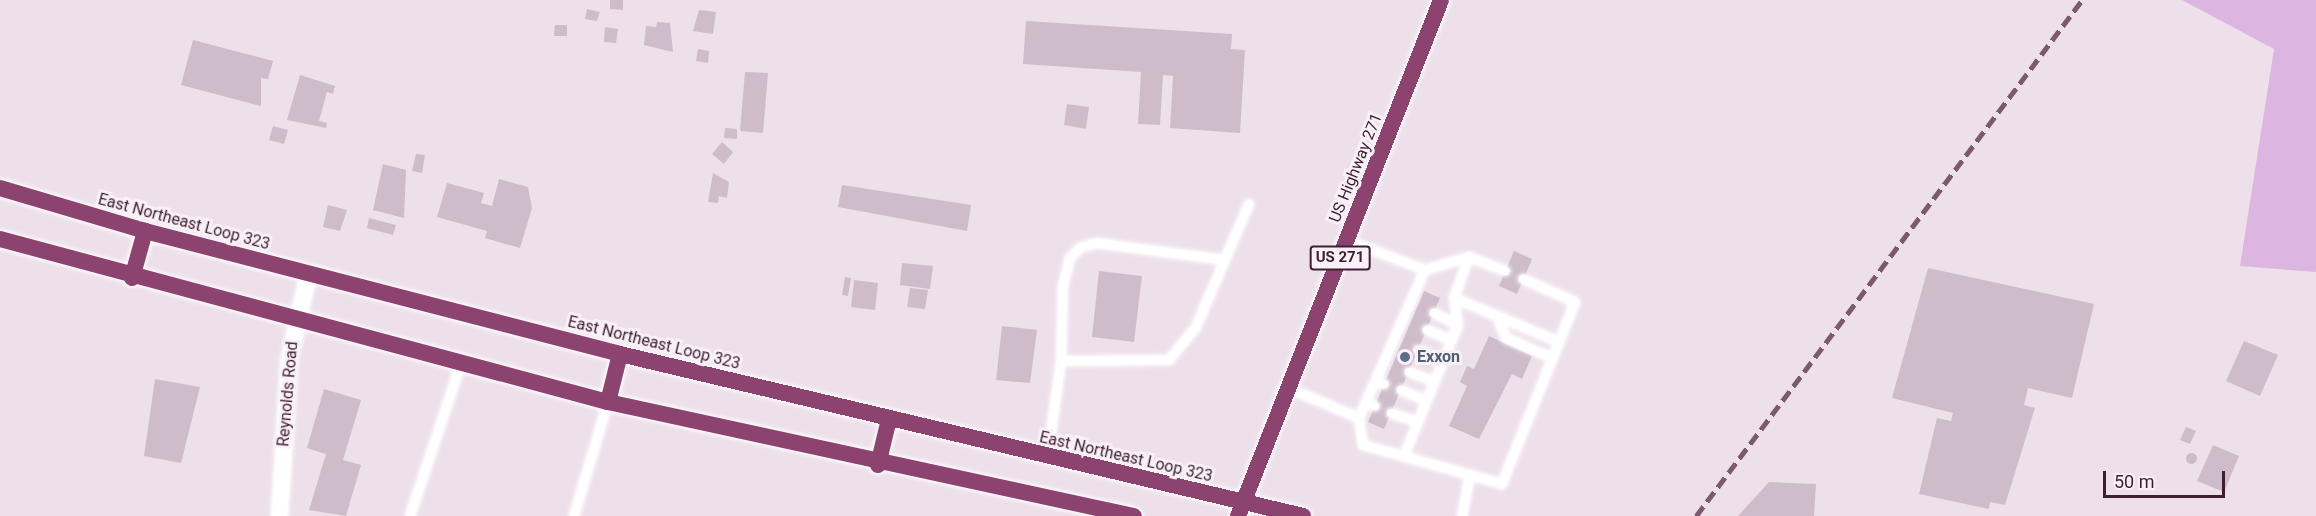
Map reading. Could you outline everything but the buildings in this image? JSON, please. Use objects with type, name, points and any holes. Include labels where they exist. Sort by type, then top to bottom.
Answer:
[{"type":"highway","name":"US Highway 271","points":[[1241,509],[1442,0]]},
{"type":"highway","name":"East Northeast Loop 323","points":[[0,188],[145,231],[621,354],[1048,457],[1241,509],[1303,516]]},
{"type":"highway","points":[[132,278],[145,231]]},
{"type":"highway","points":[[0,239],[132,278],[296,322],[608,402],[878,465],[1134,516]]},
{"type":"highway","points":[[608,402],[621,354]]},
{"type":"highway","points":[[878,465],[889,419]]},
{"type":"street","name":"Reynolds Road","points":[[279,516],[296,322],[308,274]]},
{"type":"lane","points":[[1061,361],[1169,360],[1196,327],[1249,204]]},
{"type":"lane","points":[[1347,240],[1425,270],[1468,257],[1505,271]]},
{"type":"lane","points":[[1048,457],[1061,361],[1063,286],[1070,258],[1080,248],[1096,243],[1225,260]]},
{"type":"lane","points":[[1404,456],[1441,361],[1458,325],[1454,298],[1468,257]]},
{"type":"lane","points":[[1425,270],[1414,305],[1398,341],[1359,418],[1363,445],[1502,484],[1575,302],[1523,279]]},
{"type":"lane","points":[[1454,298],[1559,342]]},
{"type":"lane","points":[[1434,313],[1458,325]]},
{"type":"lane","points":[[1497,316],[1506,338],[1552,358]]},
{"type":"lane","points":[[1427,330],[1451,340]]},
{"type":"lane","points":[[1418,350],[1441,361]]},
{"type":"lane","points":[[410,516],[461,364]]},
{"type":"lane","points":[[1409,372],[1433,381]]},
{"type":"lane","points":[[1376,381],[1384,384]]},
{"type":"lane","points":[[1288,388],[1359,418]]},
{"type":"lane","points":[[1401,390],[1425,400]]},
{"type":"lane","points":[[574,516],[608,402]]},
{"type":"lane","points":[[1366,402],[1375,406]]},
{"type":"lane","points":[[1391,413],[1417,422]]},
{"type":"lane","points":[[1462,516],[1470,475]]},
{"type":"shaded area","points":[[2182,0],[2316,0],[2316,272],[2240,266],[2274,49]]},
{"type":"railway","points":[[1696,516],[2082,0]]},
{"type":"place","name":"Exxon","points":[[1405,357]]}]
